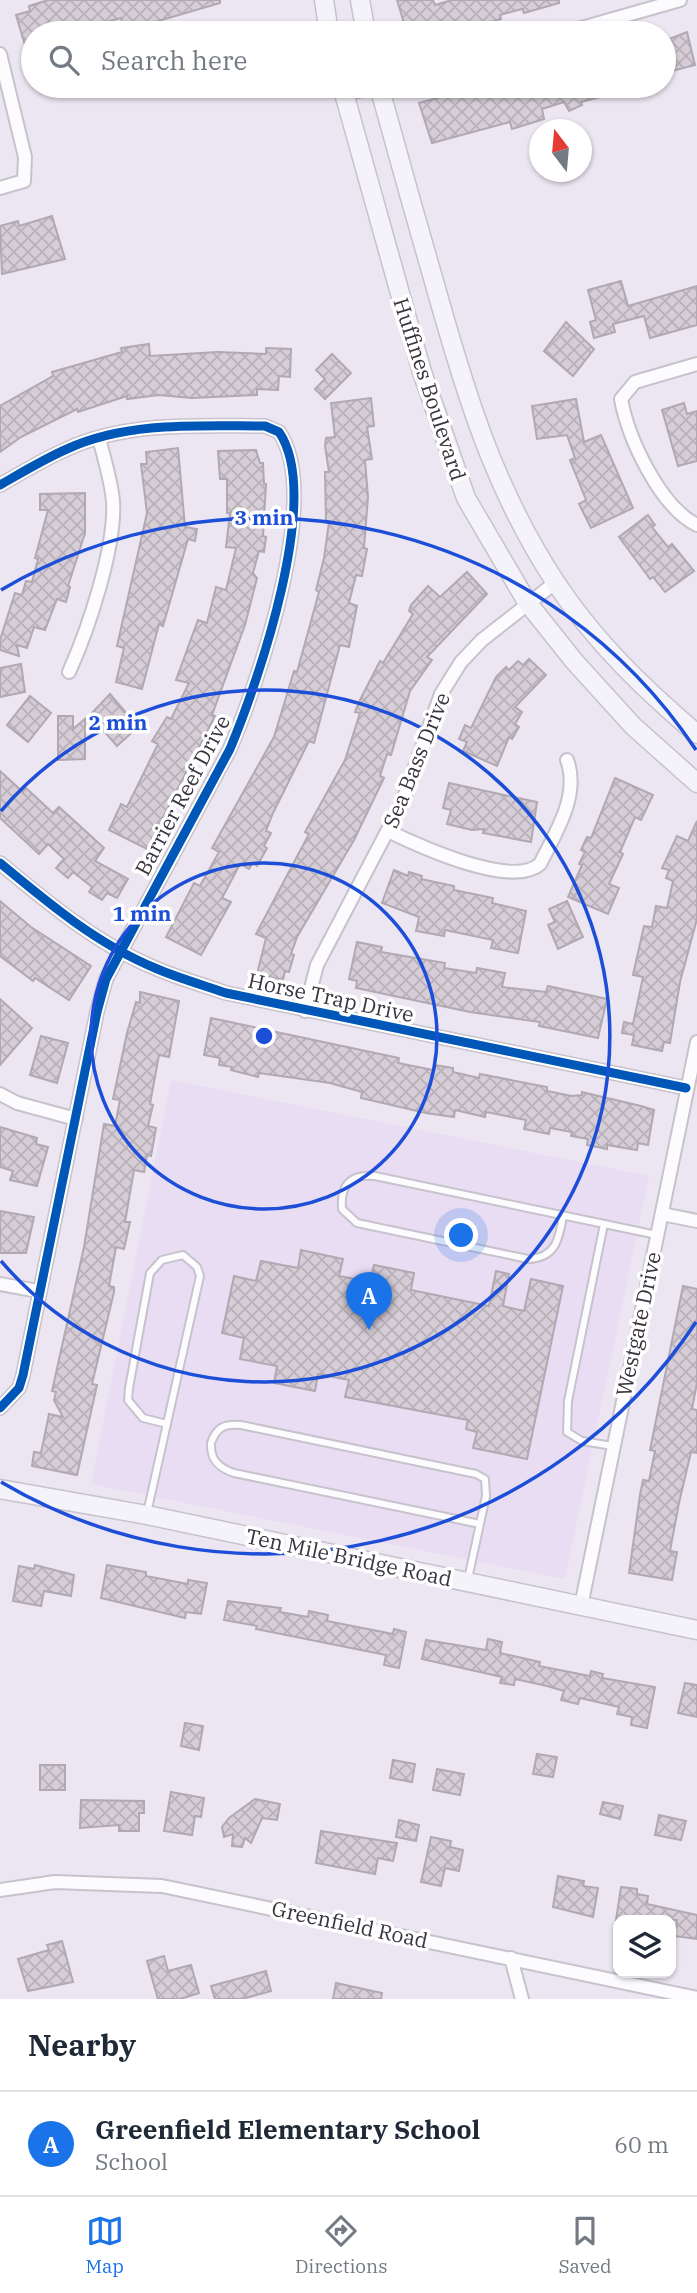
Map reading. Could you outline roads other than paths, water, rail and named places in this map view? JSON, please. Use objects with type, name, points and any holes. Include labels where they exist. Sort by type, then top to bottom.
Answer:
[{"type":"main road","points":[[324,0],[327,21]]},
{"type":"main road","points":[[360,0],[364,21]]},
{"type":"main road","name":"Huffines Boulevard","points":[[346,98],[446,448],[466,498],[527,602],[601,692],[633,726],[697,783]]},
{"type":"main road","name":"Huffines Boulevard","points":[[382,98],[479,433],[498,478],[556,582],[605,647],[645,690],[697,734]]},
{"type":"main road","name":"Ten Mile Bridge Road","points":[[0,1489],[147,1515],[697,1630]]},
{"type":"street","points":[[606,21],[680,0]]},
{"type":"street","points":[[0,54],[24,157],[24,181],[0,188]]},
{"type":"street","points":[[697,364],[635,382],[621,399],[638,451],[649,471],[679,512],[697,525]]},
{"type":"street","name":"Barrier Reef Drive","points":[[0,1408],[19,1388],[97,1012],[119,950],[230,749],[245,714],[289,563],[294,521],[288,449],[279,432],[265,426],[169,427],[130,430],[99,438]]},
{"type":"street","points":[[0,485],[67,448],[99,438],[110,482],[112,528],[82,644],[69,672]]},
{"type":"street","name":"Sea Bass Drive","points":[[305,1011],[317,965],[388,831],[415,770],[427,726],[441,694],[461,662],[482,640],[527,602],[556,582]]},
{"type":"street","points":[[388,831],[457,860],[518,873],[532,871],[540,864],[569,800],[573,781],[567,760]]},
{"type":"street","name":"Horse Trap Drive","points":[[0,863],[56,909],[119,950],[155,968],[226,993],[686,1088]]},
{"type":"street","name":"Westgate Drive","points":[[581,1606],[697,1042]]},
{"type":"street","points":[[0,1094],[17,1103],[75,1119]]},
{"type":"street","points":[[662,1214],[697,1221]]},
{"type":"street","points":[[0,1283],[38,1291]]},
{"type":"street","name":"Greenfield Road","points":[[0,1890],[55,1882],[162,1886],[697,1998]]},
{"type":"street","points":[[511,1958],[522,1999]]},
{"type":"lane","points":[[563,1216],[557,1245],[545,1256],[528,1259],[357,1223],[342,1209],[341,1198],[344,1187],[350,1180],[365,1175],[657,1235]]},
{"type":"lane","points":[[604,1223],[568,1401],[567,1432],[582,1441],[613,1446]]},
{"type":"lane","points":[[147,1515],[200,1276],[197,1267],[183,1255],[162,1260],[150,1273],[129,1388],[128,1399],[143,1418],[166,1424]]},
{"type":"lane","points":[[468,1581],[480,1524],[488,1486],[485,1479],[476,1474],[249,1426],[226,1424],[213,1436],[210,1452],[223,1469],[234,1473],[480,1524]]},
{"type":"place","name":"Greenfield Elementary School","points":[[369,1330]]}]
